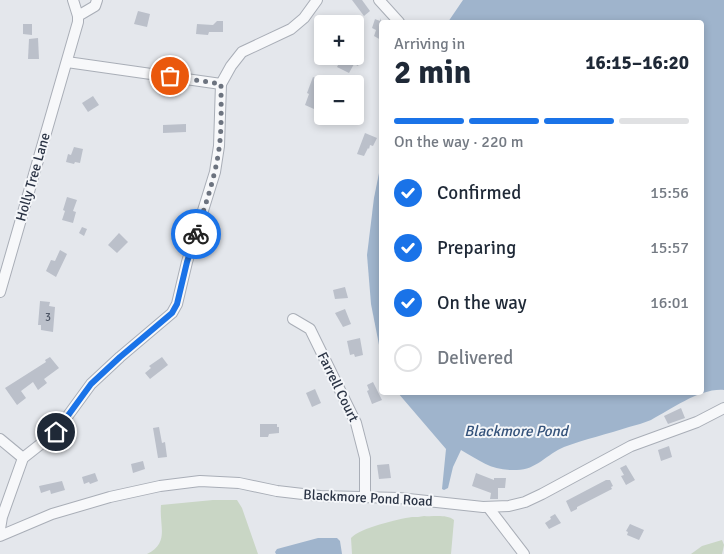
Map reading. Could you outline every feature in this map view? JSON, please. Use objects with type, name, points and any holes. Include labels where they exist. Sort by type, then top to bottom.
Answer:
[{"type":"street","points":[[73,0],[78,16],[95,6],[97,0]]},
{"type":"street","points":[[0,529],[2,517],[23,458],[56,432],[91,384],[172,313],[177,304],[187,262],[215,172],[219,146],[221,84],[231,66],[242,52],[291,29],[304,18],[317,0]]},
{"type":"street","points":[[379,0],[397,20]]},
{"type":"street","name":"Holly Tree Lane","points":[[0,292],[50,113],[67,62],[78,16]]},
{"type":"street","points":[[67,62],[221,84]]},
{"type":"street","name":"Farrell Court","points":[[293,318],[310,329],[356,423],[365,458],[366,497]]},
{"type":"street","name":"Blackmore Pond Road","points":[[0,536],[52,514],[110,497],[160,486],[200,481],[239,483],[320,496],[399,498],[488,507],[509,506],[525,502],[631,446],[697,422],[724,408]]},
{"type":"street","points":[[0,439],[23,458]]},
{"type":"street","points":[[488,507],[524,554]]},
{"type":"green space","points":[[213,500],[237,500],[242,508],[258,554],[147,554],[159,545],[161,539],[161,505]]},
{"type":"green space","points":[[424,516],[444,516],[454,520],[451,554],[352,554],[351,538],[356,534],[389,522]]},
{"type":"green space","points":[[722,540],[724,545],[722,554],[691,554],[702,546]]},
{"type":"water","name":"Blackmore Pond","points":[[463,0],[724,0],[724,390],[704,392],[704,20],[449,20]]},
{"type":"water","points":[[379,173],[379,345],[371,304],[367,255]]},
{"type":"water","name":"Blackmore Pond","points":[[400,395],[698,395],[648,421],[564,447],[536,465],[524,469],[508,470],[494,467],[481,462],[461,450],[453,467],[448,488],[444,490],[442,489],[446,449]]},
{"type":"water","points":[[318,538],[337,538],[340,541],[342,554],[276,554],[275,552],[277,549]]},
{"type":"building","points":[[352,0],[362,0],[370,11],[363,15]]},
{"type":"building","points":[[138,11],[150,14],[147,27],[134,24]]},
{"type":"building","points":[[375,19],[379,21],[379,39],[374,36],[376,30],[372,28]]},
{"type":"building","points":[[217,21],[223,21],[223,32],[209,32],[208,35],[196,34],[197,24],[213,25]]},
{"type":"building","points":[[23,24],[32,24],[32,35],[23,34]]},
{"type":"building","points":[[38,38],[39,59],[28,59],[29,39]]},
{"type":"building","points":[[338,65],[353,65],[349,73],[337,67]]},
{"type":"building","points":[[313,77],[314,109],[305,105],[309,94],[307,93]]},
{"type":"building","points":[[93,96],[99,105],[88,112],[82,103]]},
{"type":"building","points":[[186,124],[186,132],[163,133],[163,125]]},
{"type":"building","points":[[365,133],[377,138],[373,146],[370,145],[364,156],[357,154]]},
{"type":"building","points":[[74,147],[83,149],[80,163],[66,162],[68,154],[71,155]]},
{"type":"building","points":[[67,197],[77,200],[73,211],[76,212],[73,223],[62,220]]},
{"type":"building","points":[[82,227],[87,229],[84,236],[79,233]]},
{"type":"building","points":[[119,233],[128,242],[117,253],[108,245]]},
{"type":"building","points":[[60,250],[67,254],[56,277],[46,271],[51,260],[55,261]]},
{"type":"building","points":[[345,287],[348,298],[335,299],[333,290]]},
{"type":"building","points":[[40,301],[50,302],[49,306],[55,307],[53,332],[41,330],[41,325],[38,325]]},
{"type":"building","points":[[345,309],[351,324],[343,327],[335,313]]},
{"type":"building","points":[[360,338],[363,355],[355,357],[354,354],[350,355],[347,341]]},
{"type":"building","points":[[50,357],[59,368],[44,379],[47,383],[38,390],[33,382],[21,391],[26,398],[17,405],[5,388],[46,362],[45,360]]},
{"type":"building","points":[[162,357],[168,365],[150,379],[145,373],[151,368],[149,366]]},
{"type":"building","points":[[373,382],[382,400],[372,404],[367,391],[369,390],[367,385]]},
{"type":"building","points":[[315,389],[321,403],[312,407],[306,393]]},
{"type":"building","points":[[681,408],[685,418],[668,424],[664,416]]},
{"type":"building","points":[[260,424],[277,424],[279,433],[269,434],[268,437],[260,437]]},
{"type":"building","points":[[159,427],[162,443],[165,442],[167,457],[158,458],[153,428]]},
{"type":"building","points":[[669,446],[672,457],[661,461],[658,450]]},
{"type":"building","points":[[143,461],[145,469],[133,473],[131,464]]},
{"type":"building","points":[[389,464],[391,478],[379,479],[377,465]]},
{"type":"building","points":[[626,465],[635,480],[626,485],[621,476],[624,475],[620,468]]},
{"type":"building","points":[[95,473],[98,481],[84,484],[82,477]]},
{"type":"building","points":[[476,473],[494,480],[494,478],[506,478],[505,488],[498,488],[498,499],[490,499],[491,493],[472,486]]},
{"type":"building","points":[[606,480],[610,480],[613,486],[611,487],[612,489],[571,512],[566,501]]},
{"type":"building","points":[[62,481],[65,490],[51,494],[50,490],[41,493],[39,486]]},
{"type":"building","points":[[555,514],[561,523],[549,529],[545,523]]},
{"type":"building","points":[[630,524],[644,530],[639,540],[627,535],[628,532],[626,531]]},
{"type":"way so far","points":[[170,76],[221,84],[219,146],[215,172],[196,234]]},
{"type":"route","points":[[56,432],[91,384],[172,313],[177,304],[196,234]]}]
